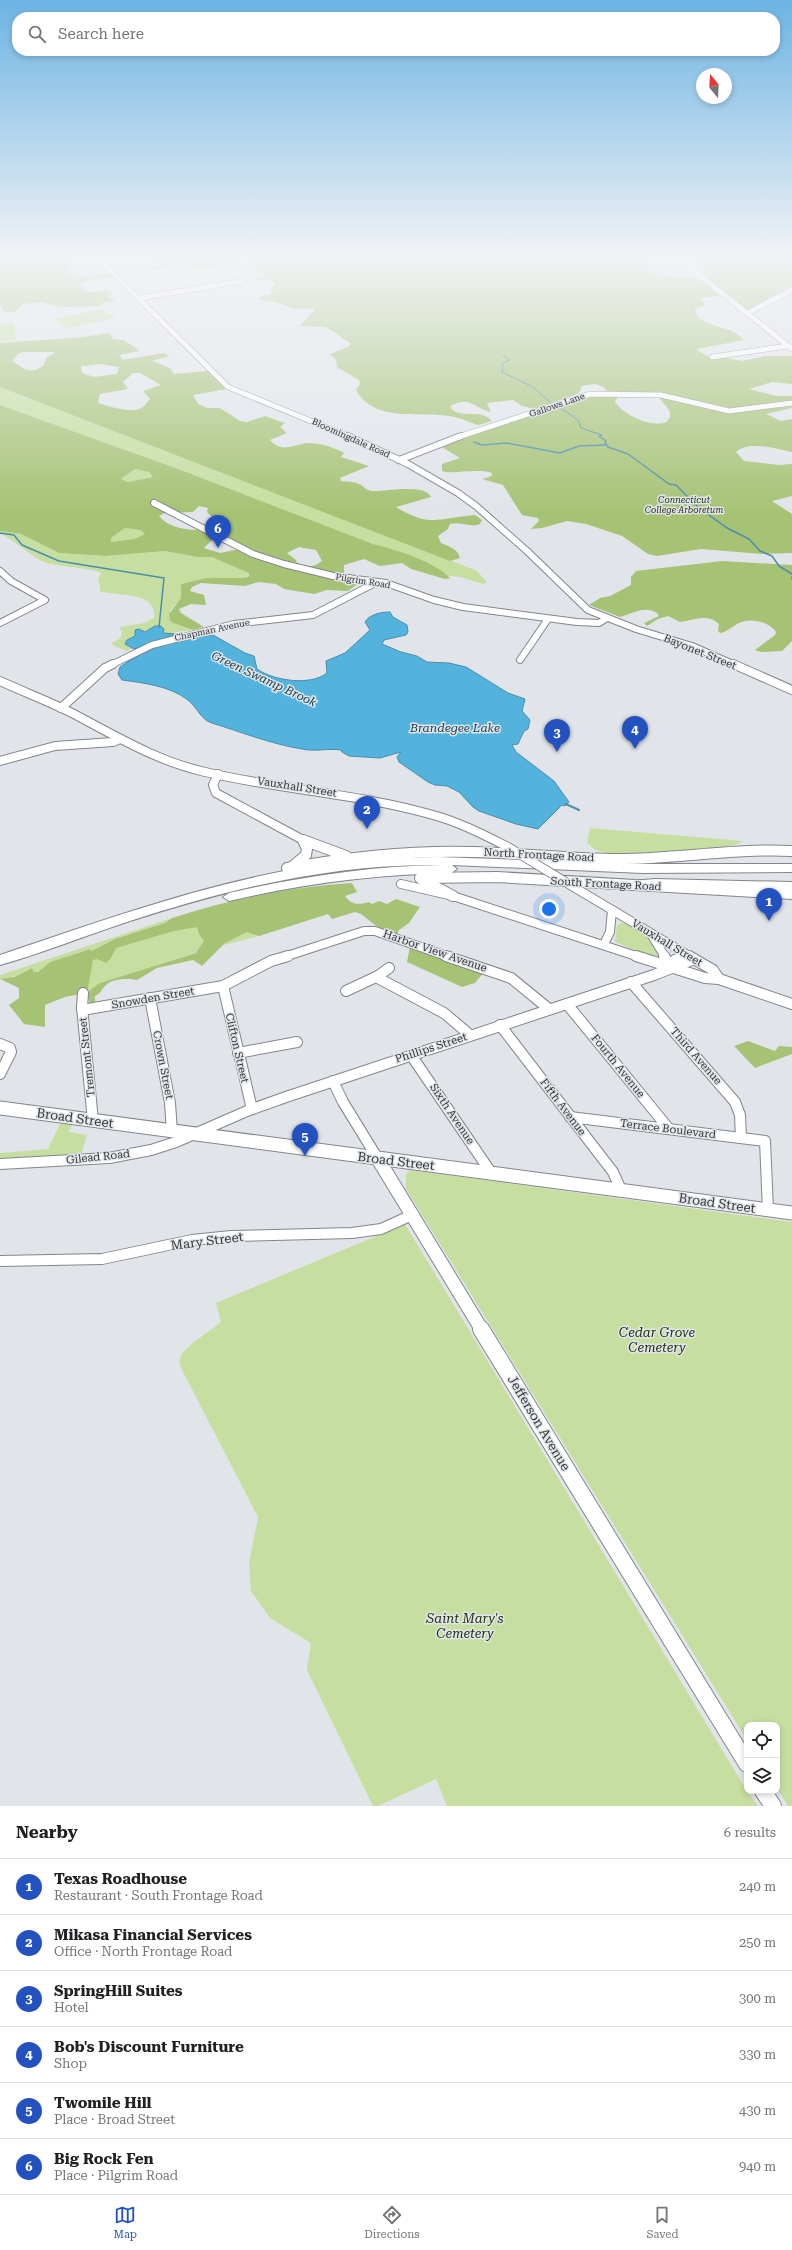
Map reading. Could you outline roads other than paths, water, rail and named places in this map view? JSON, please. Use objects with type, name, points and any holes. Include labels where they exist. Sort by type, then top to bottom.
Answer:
[{"type":"highway","points":[[209,893],[309,870],[403,860],[485,861],[623,868],[792,868]]},
{"type":"highway","points":[[0,960],[209,893],[242,880],[287,868]]},
{"type":"highway","points":[[0,968],[196,906],[286,884],[356,874],[449,868],[615,875],[792,877]]},
{"type":"highway","points":[[286,884],[420,878]]},
{"type":"highway","points":[[632,885],[655,883],[792,886]]},
{"type":"main road","points":[[303,840],[338,854],[355,857]]},
{"type":"main road","points":[[287,868],[306,856],[307,849],[303,840]]},
{"type":"main road","name":"North Frontage Road","points":[[287,868],[355,857],[458,852],[618,859],[753,849],[792,850]]},
{"type":"main road","points":[[452,896],[449,886],[458,877]]},
{"type":"main road","name":"South Frontage Road","points":[[420,878],[458,877],[792,894]]},
{"type":"main road","points":[[420,878],[452,896]]},
{"type":"main road","name":"Broad Street","points":[[0,1108],[193,1135],[792,1213]]},
{"type":"main road","name":"Jefferson Avenue","points":[[378,1159],[744,1759]]},
{"type":"main road","points":[[765,1794],[773,1806]]},
{"type":"street","name":"Bloomingdale Road","points":[[184,342],[228,387],[324,425],[425,472],[470,501],[527,551],[581,605],[607,618]]},
{"type":"street","points":[[712,357],[790,347]]},
{"type":"street","name":"Gallows Lane","points":[[399,460],[434,445],[590,394],[661,395],[729,411],[792,403]]},
{"type":"street","name":"Pilgrim Road","points":[[154,503],[253,554],[333,576],[395,586],[447,604],[548,619],[594,623],[607,618]]},
{"type":"street","points":[[0,571],[17,585],[45,600],[0,623]]},
{"type":"street","name":"Chapman Avenue","points":[[61,708],[105,668],[152,645],[234,624],[313,614],[376,582]]},
{"type":"street","name":"Bayonet Street","points":[[607,618],[692,646],[792,690]]},
{"type":"street","points":[[520,660],[548,619]]},
{"type":"street","name":"Vauxhall Street","points":[[0,681],[61,708],[120,739],[170,762],[218,774],[406,806],[460,823],[508,847],[651,934],[663,939],[714,970],[719,978]]},
{"type":"street","points":[[0,761],[55,746],[113,742],[120,739]]},
{"type":"street","points":[[218,774],[213,785],[216,793],[303,840]]},
{"type":"street","name":"Vauxhall Street","points":[[401,884],[452,896],[604,944],[705,978],[719,978],[792,1004]]},
{"type":"street","points":[[604,944],[610,932],[612,910]]},
{"type":"street","name":"Harbor View Avenue","points":[[223,986],[271,961],[364,931],[375,931],[511,978],[549,1009]]},
{"type":"street","points":[[651,934],[671,967]]},
{"type":"street","name":"Phillips Street","points":[[193,1135],[252,1109],[631,982],[671,967],[686,964],[691,957]]},
{"type":"street","points":[[346,991],[376,977],[389,968]]},
{"type":"street","points":[[376,977],[444,1013],[470,1035]]},
{"type":"street","name":"Third Avenue","points":[[631,982],[732,1098],[740,1111],[741,1138]]},
{"type":"street","name":"Snowden Street","points":[[82,1010],[223,986]]},
{"type":"street","name":"Clifton Street","points":[[223,986],[252,1109]]},
{"type":"street","name":"Tremont Street","points":[[83,993],[82,1010],[93,1121]]},
{"type":"street","name":"Crown Street","points":[[150,998],[170,1103],[172,1132]]},
{"type":"street","name":"Fourth Avenue","points":[[566,1004],[669,1129]]},
{"type":"street","name":"Fifth Avenue","points":[[500,1025],[613,1172],[618,1180],[621,1190]]},
{"type":"street","points":[[238,1053],[297,1042]]},
{"type":"street","points":[[0,1044],[10,1048],[11,1052],[0,1074]]},
{"type":"street","name":"Sixth Avenue","points":[[411,1055],[492,1174]]},
{"type":"street","name":"Jefferson Avenue","points":[[333,1081],[343,1102],[378,1159]]},
{"type":"street","name":"Terrace Boulevard","points":[[570,1117],[765,1141],[768,1210]]},
{"type":"street","name":"Gilead Road","points":[[0,1164],[115,1157],[155,1149],[193,1135]]},
{"type":"street","name":"Mary Street","points":[[0,1261],[102,1259],[192,1240],[231,1236],[352,1233],[381,1229],[412,1215]]},
{"type":"water","name":"Brandegee Lake","points":[[390,612],[393,617],[407,625],[408,632],[406,635],[384,640],[382,644],[401,652],[417,656],[427,662],[449,663],[466,667],[508,693],[525,699],[522,711],[530,720],[528,729],[524,731],[518,744],[512,745],[516,752],[554,781],[569,802],[565,806],[562,805],[538,829],[516,824],[479,811],[473,807],[459,792],[447,786],[435,785],[428,782],[399,762],[397,757],[401,752],[380,758],[349,756],[341,750],[307,750],[256,738],[208,721],[188,700],[173,691],[139,682],[122,680],[118,674],[120,667],[141,654],[153,649],[176,641],[213,635],[245,653],[254,656],[257,669],[264,673],[282,679],[302,681],[312,680],[327,673],[326,661],[345,653],[370,630],[365,622],[367,619],[376,614]]},
{"type":"water","points":[[155,626],[161,626],[164,629],[163,633],[176,634],[134,649],[125,644],[127,640],[135,636],[135,630],[139,629],[145,632]]},
{"type":"waterway","points":[[503,356],[510,360],[503,363],[502,372],[533,387],[552,404]]},
{"type":"waterway","points":[[559,407],[578,420],[581,428],[602,435],[599,436]]},
{"type":"waterway","points":[[599,436],[606,441],[605,443],[608,447],[628,454],[669,484],[676,485],[698,507],[727,528],[749,539],[760,551],[772,556],[779,566],[792,574]]},
{"type":"waterway","points":[[474,442],[482,445],[507,443],[560,453],[579,446],[605,445]]},
{"type":"waterway","name":"Green Swamp Brook","points":[[0,533],[14,535],[22,545],[59,561],[164,578],[159,627]]},
{"type":"waterway","name":"Green Swamp Brook","points":[[566,804],[579,810]]},
{"type":"place","name":"Big Rock Fen","points":[[218,548]]},
{"type":"place","name":"Bob's Discount Furniture","points":[[635,749]]},
{"type":"place","name":"SpringHill Suites","points":[[557,752]]},
{"type":"place","name":"Mikasa Financial Services","points":[[367,829]]},
{"type":"place","name":"Texas Roadhouse","points":[[769,921]]},
{"type":"place","name":"Twomile Hill","points":[[305,1156]]},
{"type":"park label","name":"Connecticut College Arboretum","points":[[684,506]]},
{"type":"park label","name":"Cedar Grove Cemetery","points":[[657,1340]]},
{"type":"park label","name":"Saint Mary's Cemetery","points":[[465,1626]]}]
